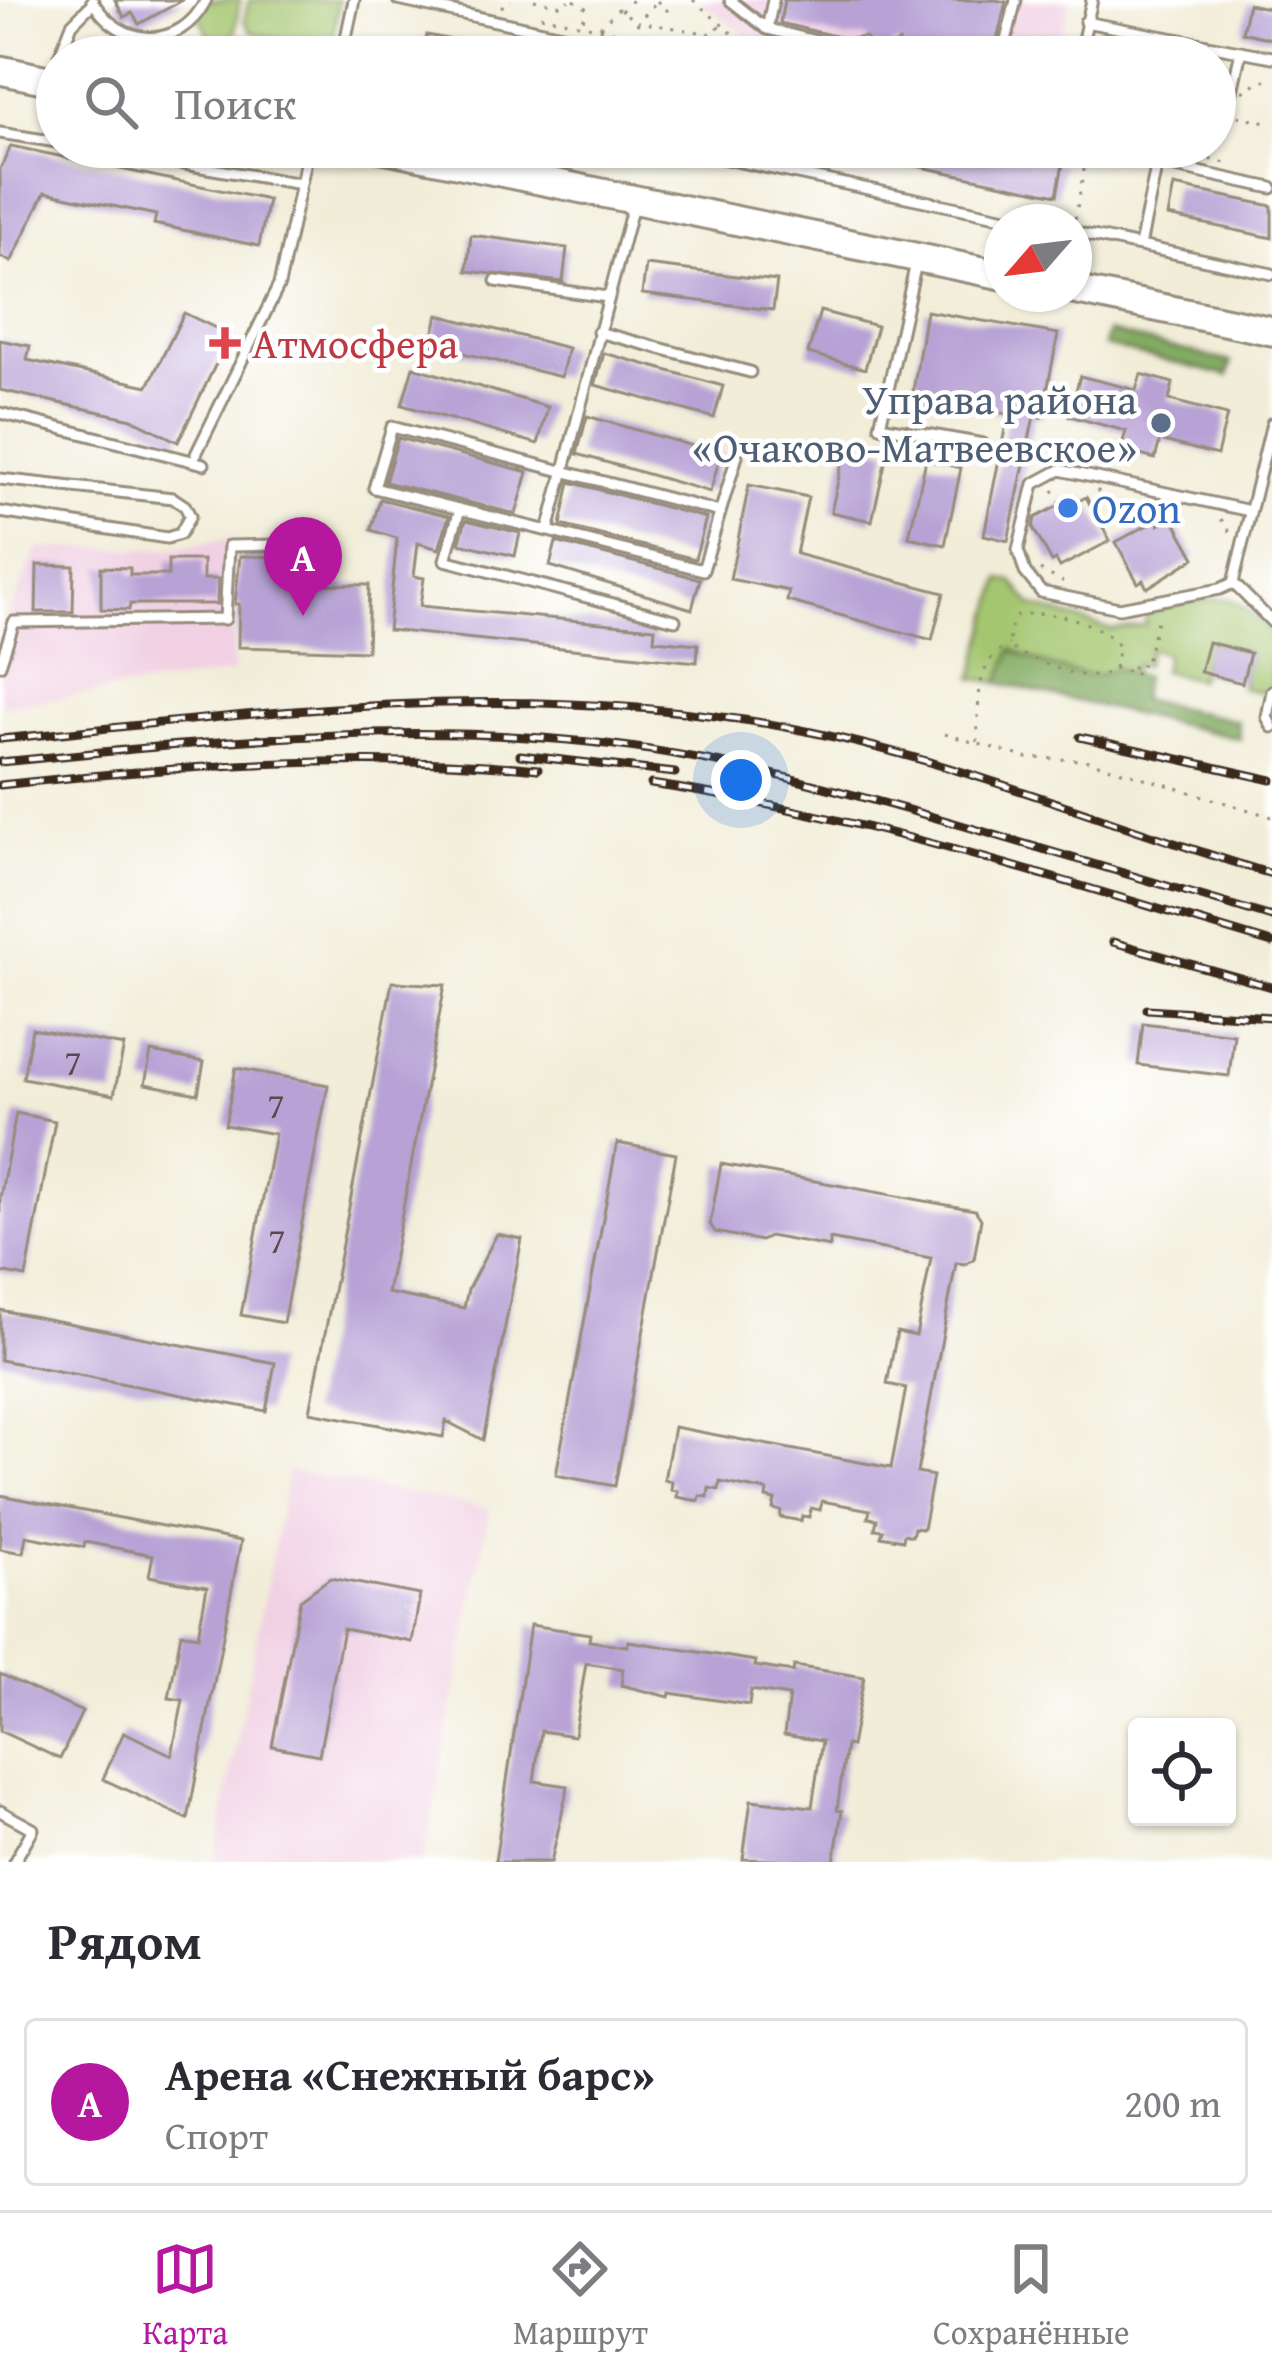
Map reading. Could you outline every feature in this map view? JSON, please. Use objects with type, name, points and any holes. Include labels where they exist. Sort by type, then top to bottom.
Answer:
[{"type":"street","points":[[0,70],[36,71]]},
{"type":"street","points":[[479,168],[984,271]]},
{"type":"street","points":[[1092,294],[1272,331]]},
{"type":"lane","points":[[171,36],[198,16],[206,0]]},
{"type":"lane","points":[[346,36],[354,0]]},
{"type":"lane","points":[[398,0],[561,36]]},
{"type":"lane","points":[[730,0],[767,29],[796,36]]},
{"type":"lane","points":[[767,29],[772,0]]},
{"type":"lane","points":[[1008,36],[1016,0]]},
{"type":"lane","points":[[1083,36],[1093,0]]},
{"type":"lane","points":[[68,36],[71,24],[92,1],[108,24],[134,36]]},
{"type":"lane","points":[[1085,22],[1160,36]]},
{"type":"lane","points":[[1236,50],[1272,58]]},
{"type":"lane","points":[[1236,71],[1240,51]]},
{"type":"lane","points":[[0,133],[36,139]]},
{"type":"lane","points":[[207,168],[301,184]]},
{"type":"lane","points":[[0,413],[200,459],[279,286],[304,168]]},
{"type":"lane","points":[[769,168],[984,213]]},
{"type":"lane","points":[[1140,246],[1156,168]]},
{"type":"lane","points":[[1180,168],[1272,188]]},
{"type":"lane","points":[[548,531],[634,200]]},
{"type":"lane","points":[[1092,234],[1272,274]]},
{"type":"lane","points":[[917,258],[880,426],[983,444]]},
{"type":"lane","points":[[496,281],[607,297]]},
{"type":"lane","points":[[598,332],[750,372]]},
{"type":"lane","points":[[1233,583],[1272,423]]},
{"type":"lane","points":[[721,512],[392,427],[374,488],[704,570],[721,512],[737,456]]},
{"type":"lane","points":[[1233,583],[1119,608],[1041,592],[1025,572],[1018,550],[1034,484],[1060,470],[1250,512]]},
{"type":"lane","points":[[0,479],[173,497],[190,516],[180,534],[166,538],[0,512]]},
{"type":"lane","points":[[460,509],[446,560],[675,620]]},
{"type":"lane","points":[[0,665],[14,622],[226,619],[229,546],[321,544]]},
{"type":"lane","points":[[1233,583],[1272,622]]},
{"type":"lane","points":[[1272,692],[1267,717],[1272,728]]},
{"type":"lane","points":[[0,1810],[33,1828],[14,1862]]},
{"type":"path","points":[[511,0],[500,8],[520,12]]},
{"type":"path","points":[[534,0],[563,7],[572,0],[587,10],[582,25]]},
{"type":"path","points":[[621,11],[632,0]]},
{"type":"path","points":[[541,16],[635,35],[638,22],[658,0],[669,12]]},
{"type":"path","points":[[693,0],[735,36]]},
{"type":"path","points":[[598,28],[618,9],[638,22],[712,34],[721,24]]},
{"type":"path","points":[[1236,92],[1245,93],[1261,80],[1272,82]]},
{"type":"path","points":[[1236,116],[1272,123]]},
{"type":"path","points":[[1078,204],[1083,168]]},
{"type":"path","points":[[1088,482],[1107,500],[1165,506]]},
{"type":"path","points":[[1060,484],[1051,489],[1061,505]]},
{"type":"path","points":[[1142,507],[1150,524]]},
{"type":"path","points":[[1210,511],[1224,520]]},
{"type":"path","points":[[1034,560],[1040,570],[1067,584]]},
{"type":"path","points":[[1132,673],[1135,664],[1145,666],[1162,600]]},
{"type":"path","points":[[1036,611],[1106,633],[1119,648],[1114,668],[1106,676],[1092,677],[1017,653],[1011,644],[1011,625],[1017,616],[1036,611]]},
{"type":"path","points":[[977,744],[976,700],[988,659],[1011,644]]},
{"type":"path","points":[[1114,668],[1144,677]]},
{"type":"path","points":[[945,734],[1027,758],[1084,760],[1272,817]]},
{"type":"shaded area","points":[[699,0],[1070,0],[1062,36],[747,36]]},
{"type":"shaded area","points":[[234,538],[233,673],[0,706],[0,637],[37,548],[170,549]]},
{"type":"shaded area","points":[[288,1471],[490,1509],[423,1862],[214,1862]]},
{"type":"green space","points":[[206,0],[240,0],[234,36],[210,36],[198,16]]},
{"type":"green space","points":[[249,0],[339,0],[334,36],[267,36],[251,32],[244,20]]},
{"type":"green space","points":[[1108,332],[1231,362],[1228,376],[1104,346]]},
{"type":"green space","points":[[1001,579],[1013,582],[1033,606],[1112,630],[1146,625],[1145,613],[1177,604],[1235,601],[1272,635],[1271,694],[1241,688],[1249,653],[1209,642],[1198,680],[1162,671],[1166,655],[1150,648],[1145,666],[1135,664],[1132,673],[1115,668],[1093,675],[1049,666],[1013,649],[999,683],[973,678]]},
{"type":"green space","points":[[1012,649],[1064,670],[1093,674],[1114,668],[1144,677],[1140,699],[1237,721],[1240,739],[999,683]]},
{"type":"building","points":[[115,0],[183,0],[139,24],[132,13],[124,17]]},
{"type":"building","points":[[784,0],[1006,2],[998,36],[834,36],[780,23]]},
{"type":"building","points":[[1248,4],[1272,9],[1272,39],[1242,32]]},
{"type":"building","points":[[11,146],[36,151],[36,168],[116,168],[268,200],[259,246],[154,224],[156,215],[45,192],[11,262],[0,256],[0,169]]},
{"type":"building","points":[[926,168],[1062,168],[1057,195]]},
{"type":"building","points":[[1174,186],[1272,206],[1272,238],[1168,216]]},
{"type":"building","points":[[471,235],[567,248],[563,282],[467,271]]},
{"type":"building","points":[[646,265],[777,281],[773,310],[642,294]]},
{"type":"building","points":[[820,311],[877,326],[865,369],[808,353]]},
{"type":"building","points":[[926,311],[1058,334],[1042,417],[1034,416],[1008,541],[984,535],[1008,414],[912,398]]},
{"type":"building","points":[[184,313],[230,335],[178,442],[132,419],[0,390],[0,340],[30,346],[27,360],[148,386]]},
{"type":"building","points":[[438,315],[568,348],[561,377],[431,345]]},
{"type":"building","points":[[604,353],[723,386],[714,418],[595,385]]},
{"type":"building","points":[[413,367],[548,407],[538,444],[402,405]]},
{"type":"building","name":"Управа района «Очаково-Матвеевское»","points":[[1141,374],[1173,383],[1169,400],[1227,415],[1217,455],[1160,440],[1155,459],[1121,450],[1126,431],[1069,416],[1080,376],[1136,390]]},
{"type":"building","points":[[587,416],[721,454],[710,492],[577,454]]},
{"type":"building","points":[[398,438],[528,472],[516,514],[385,482]]},
{"type":"building","points":[[847,441],[888,450],[872,521],[831,512]]},
{"type":"building","points":[[926,460],[961,468],[945,545],[909,537]]},
{"type":"building","points":[[570,482],[706,518],[695,559],[561,525]]},
{"type":"building","points":[[749,485],[808,497],[796,554],[944,593],[932,640],[787,601],[789,591],[730,579]]},
{"type":"building","points":[[1086,497],[1110,541],[1060,567],[1056,560],[1052,562],[1033,528],[1035,518]]},
{"type":"building","points":[[380,499],[449,516],[439,549],[418,543],[414,576],[424,578],[420,606],[655,628],[654,640],[698,644],[697,662],[388,630],[397,538],[371,530]]},
{"type":"building","points":[[1172,517],[1195,558],[1147,588],[1143,580],[1138,583],[1116,542]]},
{"type":"building","points":[[466,520],[520,533],[515,556],[459,543]]},
{"type":"building","points":[[556,542],[700,579],[692,609],[550,566]]},
{"type":"building","points":[[240,556],[318,558],[317,584],[369,585],[367,651],[238,647],[239,604],[235,604]]},
{"type":"building","points":[[168,560],[203,560],[203,579],[218,579],[217,604],[130,604],[129,610],[101,609],[101,567],[130,568],[130,575],[168,575]]},
{"type":"building","points":[[37,565],[74,566],[73,612],[36,612]]},
{"type":"building","points":[[1208,642],[1250,653],[1242,683],[1200,672]]},
{"type":"building","points":[[392,982],[445,985],[387,1293],[464,1308],[468,1289],[497,1234],[522,1239],[483,1440],[446,1421],[443,1437],[310,1412]]},
{"type":"building","points":[[1143,1023],[1234,1034],[1229,1076],[1138,1065]]},
{"type":"building","points":[[32,1029],[124,1046],[114,1095],[23,1078]]},
{"type":"building","points":[[151,1052],[204,1062],[198,1094],[145,1084]]},
{"type":"building","points":[[236,1068],[328,1085],[283,1323],[241,1315],[275,1134],[225,1125]]},
{"type":"building","points":[[16,1113],[55,1121],[26,1277],[0,1272],[0,1198]]},
{"type":"building","points":[[617,1143],[676,1154],[615,1486],[556,1475]]},
{"type":"building","points":[[721,1164],[975,1210],[981,1219],[974,1259],[956,1263],[917,1473],[933,1476],[923,1529],[914,1528],[912,1536],[904,1534],[903,1540],[881,1536],[883,1530],[875,1529],[877,1519],[868,1518],[870,1510],[822,1501],[820,1510],[811,1508],[809,1517],[802,1516],[801,1521],[780,1517],[781,1511],[773,1509],[775,1500],[766,1498],[767,1491],[720,1482],[719,1490],[709,1488],[708,1497],[700,1496],[699,1501],[677,1497],[672,1482],[664,1480],[674,1427],[891,1468],[906,1388],[887,1384],[897,1332],[916,1336],[931,1258],[830,1239],[830,1247],[715,1232],[710,1224]]},
{"type":"building","points":[[0,1310],[275,1363],[266,1411],[0,1360]]},
{"type":"building","points":[[0,1495],[241,1541],[188,1819],[103,1779],[124,1732],[172,1755],[183,1700],[169,1698],[181,1633],[198,1636],[207,1587],[149,1576],[153,1555],[85,1542],[84,1547],[26,1536],[23,1553],[0,1549]]},
{"type":"building","points":[[330,1578],[420,1595],[412,1642],[343,1629],[319,1755],[272,1746],[300,1600]]},
{"type":"building","points":[[530,1625],[590,1634],[589,1641],[627,1646],[628,1641],[756,1661],[755,1666],[793,1672],[794,1666],[864,1677],[851,1746],[846,1745],[834,1862],[743,1859],[751,1800],[812,1807],[822,1741],[784,1735],[789,1696],[751,1690],[749,1705],[670,1693],[669,1697],[621,1685],[623,1669],[586,1663],[574,1736],[541,1731],[534,1781],[568,1786],[551,1862],[495,1862]]},
{"type":"building","points":[[0,1674],[82,1712],[60,1759],[0,1731]]},
{"type":"railway","points":[[0,739],[393,705],[491,702],[687,712],[786,727],[909,756],[1272,874]]},
{"type":"railway","points":[[0,762],[367,734],[588,742],[732,765],[827,788],[1272,917]]},
{"type":"railway","points":[[1080,737],[1272,780]]},
{"type":"railway","points":[[520,755],[675,773]]},
{"type":"railway","points":[[0,785],[134,772],[336,762],[538,769]]},
{"type":"railway","points":[[651,784],[886,832],[1272,943]]},
{"type":"railway","points":[[1113,942],[1272,987]]},
{"type":"railway","points":[[1147,1009],[1272,1017]]},
{"type":"place","name":"Атмосфера","points":[[225,343]]},
{"type":"place","name":"Управа района «Очаково-Матвеевское»","points":[[1161,423]]},
{"type":"place","name":"Ozon","points":[[1068,508]]},
{"type":"place","name":"Арена «Снежный барс»","points":[[303,616]]}]
